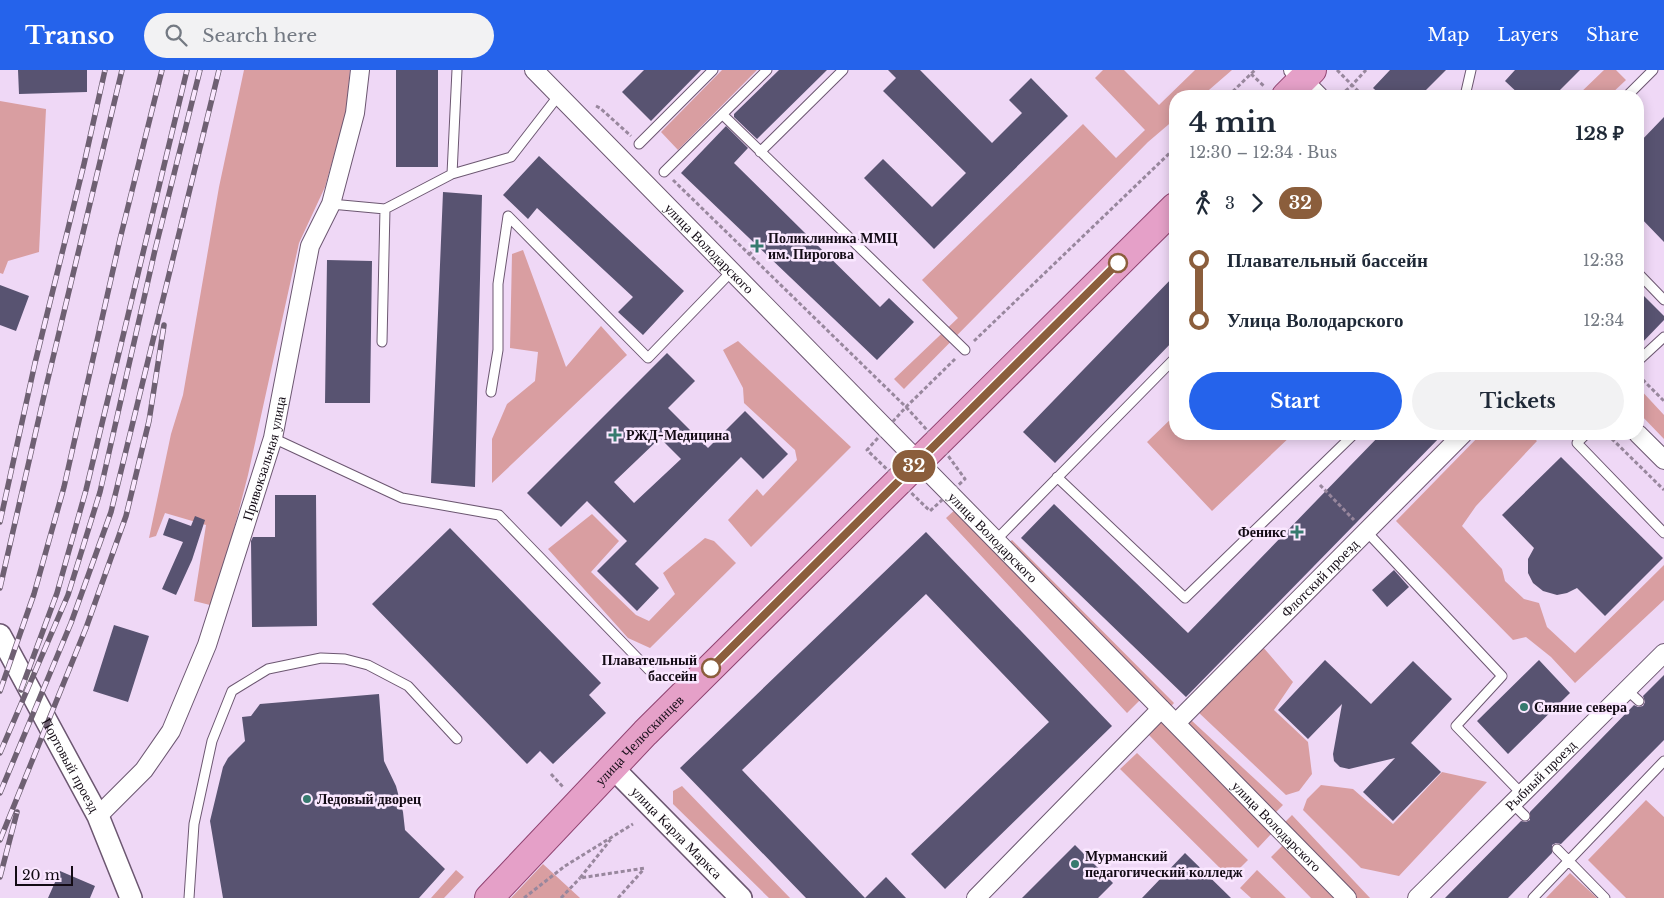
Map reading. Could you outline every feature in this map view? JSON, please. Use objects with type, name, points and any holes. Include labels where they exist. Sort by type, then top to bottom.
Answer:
[{"type":"main road","name":"улица Челюскинцев","points":[[490,898],[612,768],[1169,213]]},
{"type":"street","name":"Привокзальная улица","points":[[98,816],[144,770],[172,731],[207,646],[273,438],[310,246],[331,204],[355,113],[360,70]]},
{"type":"street","name":"улица Володарского","points":[[534,70],[1347,898]]},
{"type":"street","name":"Флотский проезд","points":[[1176,723],[1458,440]]},
{"type":"street","points":[[1644,440],[1664,460]]},
{"type":"street","name":"Портовый проезд","points":[[0,635],[98,816],[131,898]]},
{"type":"street","name":"Рыбный проезд","points":[[1417,898],[1517,798],[1633,696],[1664,654]]},
{"type":"street","points":[[976,898],[1161,709]]},
{"type":"street","name":"улица Карла Маркса","points":[[612,768],[741,898]]},
{"type":"lane","points":[[452,174],[457,70]]},
{"type":"lane","points":[[639,144],[713,70]]},
{"type":"lane","points":[[664,172],[768,70]]},
{"type":"lane","points":[[760,152],[843,70]]},
{"type":"lane","points":[[1466,90],[1471,70]]},
{"type":"lane","points":[[1633,90],[1653,70]]},
{"type":"lane","points":[[331,204],[385,209],[452,174],[511,157],[559,95]]},
{"type":"lane","points":[[723,115],[964,350]]},
{"type":"lane","points":[[382,342],[385,209]]},
{"type":"lane","points":[[492,392],[498,350],[498,284],[508,216],[648,358],[732,271]]},
{"type":"lane","points":[[1644,279],[1664,300]]},
{"type":"lane","points":[[1644,355],[1664,337]]},
{"type":"lane","points":[[996,540],[1169,364]]},
{"type":"lane","points":[[273,438],[402,498],[498,515],[649,670]]},
{"type":"lane","points":[[1057,477],[1185,598],[1348,440]]},
{"type":"lane","points":[[1580,440],[1577,443],[1664,533]]},
{"type":"lane","points":[[1366,531],[1502,676],[1456,726],[1517,798],[1525,816]]},
{"type":"lane","points":[[189,898],[194,824],[212,741],[232,691],[268,669],[321,658],[345,659],[368,665],[408,686],[457,739]]},
{"type":"lane","points":[[1533,898],[1664,761]]},
{"type":"lane","points":[[1557,849],[1604,898]]},
{"type":"path","points":[[1235,90],[1255,70]]},
{"type":"path","points":[[1337,70],[1357,90]]},
{"type":"path","points":[[1347,90],[1366,70]]},
{"type":"path","points":[[1252,74],[1297,84]]},
{"type":"path","points":[[749,255],[757,246]]},
{"type":"path","points":[[1644,381],[1664,401]]},
{"type":"path","points":[[1613,440],[1664,490]]},
{"type":"path","points":[[1311,476],[1366,531]]},
{"type":"path","points":[[523,898],[564,866],[633,824]]},
{"type":"path","points":[[561,898],[580,878],[612,837]]},
{"type":"path","points":[[580,878],[645,868],[618,898]]},
{"type":"shaded area","points":[[244,70],[350,70],[346,112],[325,187],[299,243],[248,475],[214,606],[194,601],[206,525],[165,513],[156,536],[149,538],[171,434],[183,395],[219,187]]},
{"type":"shaded area","points":[[722,70],[757,70],[678,150],[661,132]]},
{"type":"shaded area","points":[[1103,70],[1124,70],[1159,105],[1169,95],[1169,124],[1148,142],[904,389],[894,379],[958,318],[922,280],[1083,124],[1116,158],[1145,130],[1095,78]]},
{"type":"shaded area","points":[[1195,70],[1232,70],[1209,90],[1174,90]]},
{"type":"shaded area","points":[[1604,70],[1616,70],[1626,80],[1615,90],[1583,90]]},
{"type":"shaded area","points":[[0,101],[46,109],[39,252],[8,261],[3,274],[0,273]]},
{"type":"shaded area","points":[[523,250],[566,367],[601,326],[627,355],[492,483],[492,439],[507,404],[535,381],[538,352],[510,348],[512,254]]},
{"type":"shaded area","points":[[738,341],[851,447],[751,547],[728,520],[757,489],[763,496],[797,460],[795,450],[744,403],[743,388],[723,350]]},
{"type":"shaded area","points":[[1644,393],[1664,415],[1664,439],[1644,418]]},
{"type":"shaded area","points":[[1169,421],[1169,440],[1287,440],[1212,511],[1147,442]]},
{"type":"shaded area","points":[[1475,440],[1536,440],[1537,441],[1476,506],[1462,526],[1502,569],[1505,581],[1524,599],[1539,603],[1547,627],[1575,653],[1664,565],[1664,600],[1575,683],[1551,657],[1526,637],[1513,640],[1396,521]]},
{"type":"shaded area","points":[[957,508],[1140,700],[1127,713],[946,518]]},
{"type":"shaded area","points":[[592,514],[619,541],[591,572],[636,615],[649,621],[675,594],[663,573],[705,538],[714,541],[736,563],[650,648],[628,638],[548,549]]},
{"type":"shaded area","points":[[1012,540],[1174,703],[1167,711],[1007,544]]},
{"type":"shaded area","points":[[1262,646],[1293,682],[1274,710],[1308,742],[1312,774],[1299,791],[1286,795],[1197,711]]},
{"type":"shaded area","points":[[1191,720],[1283,805],[1272,816],[1182,728]]},
{"type":"shaded area","points":[[1161,721],[1273,832],[1258,848],[1148,734]]},
{"type":"shaded area","points":[[1137,753],[1248,860],[1230,878],[1120,769]]},
{"type":"shaded area","points":[[1442,772],[1487,782],[1399,876],[1361,868],[1303,810],[1307,799],[1321,785],[1353,789],[1393,824]]},
{"type":"shaded area","points":[[682,786],[790,898],[769,898],[673,804],[673,791]]},
{"type":"shaded area","points":[[1646,800],[1664,817],[1664,898],[1626,898],[1588,860]]},
{"type":"shaded area","points":[[1292,815],[1370,898],[1353,898],[1283,824]]},
{"type":"shaded area","points":[[1285,843],[1335,898],[1311,898],[1271,857]]},
{"type":"shaded area","points":[[543,864],[580,898],[511,898]]},
{"type":"shaded area","points":[[456,870],[464,877],[444,898],[431,898]]},
{"type":"shaded area","points":[[1257,870],[1286,898],[1251,898],[1240,888]]},
{"type":"shaded area","points":[[1570,873],[1597,898],[1546,898]]},
{"type":"building","points":[[18,70],[87,70],[87,92],[19,94]]},
{"type":"building","points":[[396,70],[438,70],[438,167],[396,167]]},
{"type":"building","points":[[644,70],[701,70],[651,121],[622,92]]},
{"type":"building","points":[[779,70],[827,70],[757,139],[734,117],[734,114]]},
{"type":"building","points":[[888,70],[920,70],[992,143],[1022,113],[1009,100],[1031,78],[1068,116],[934,249],[864,178],[883,159],[932,207],[966,173],[883,91],[896,78]]},
{"type":"building","points":[[1390,70],[1446,70],[1426,90],[1375,90],[1373,88]]},
{"type":"building","points":[[1515,70],[1580,70],[1560,90],[1515,90],[1505,81]]},
{"type":"building","points":[[1664,117],[1664,242],[1644,221],[1644,138]]},
{"type":"building","points":[[726,126],[748,148],[734,163],[880,307],[889,298],[914,322],[877,360],[681,173]]},
{"type":"building","points":[[539,156],[684,291],[643,335],[618,312],[633,297],[537,208],[528,219],[503,195]]},
{"type":"building","points":[[443,192],[482,195],[475,487],[431,483]]},
{"type":"building","points":[[327,260],[372,261],[370,403],[325,403]]},
{"type":"building","points":[[1169,281],[1169,345],[1055,463],[1023,432]]},
{"type":"building","points":[[0,285],[29,296],[16,331],[0,325]]},
{"type":"building","points":[[1644,296],[1664,316],[1664,320],[1644,341]]},
{"type":"building","points":[[667,353],[695,381],[668,408],[708,448],[745,411],[788,454],[763,479],[741,457],[635,564],[659,588],[637,611],[597,571],[627,541],[587,501],[561,527],[527,493]],"holes":[[[660,438],[681,459],[634,503],[614,482]]]},
{"type":"building","points":[[1375,440],[1437,440],[1186,697],[1021,538],[1054,504],[1188,633]]},
{"type":"building","points":[[1561,457],[1663,558],[1605,616],[1577,588],[1557,595],[1543,591],[1533,583],[1528,573],[1528,559],[1534,548],[1502,515]]},
{"type":"building","points":[[275,495],[316,495],[317,626],[252,627],[251,541],[253,537],[275,537]]},
{"type":"building","points":[[195,516],[205,520],[192,560],[176,595],[162,589],[183,542],[163,535],[169,518],[191,526]]},
{"type":"building","points":[[450,528],[601,683],[589,695],[606,713],[553,764],[540,751],[527,764],[372,604]]},
{"type":"building","points":[[926,532],[1112,726],[945,889],[911,854],[1049,722],[926,594],[742,770],[865,898],[806,898],[680,768]]},
{"type":"building","points":[[1394,570],[1409,587],[1387,607],[1372,590]]},
{"type":"building","points":[[114,625],[149,636],[128,702],[93,691]]},
{"type":"building","points":[[1325,660],[1371,704],[1413,661],[1452,699],[1411,743],[1441,772],[1393,821],[1363,792],[1395,758],[1349,769],[1340,767],[1334,761],[1333,754],[1342,704],[1308,739],[1278,710]]},
{"type":"building","name":"Сияние севера","points":[[1539,660],[1570,693],[1508,754],[1477,721]]},
{"type":"building","points":[[1664,675],[1664,740],[1561,844],[1556,843],[1552,845],[1552,853],[1508,898],[1445,898],[1521,821],[1526,822],[1530,820],[1530,812],[1634,705],[1638,707],[1643,706],[1645,702],[1643,696]]},
{"type":"building","name":"Ледовый дворец","points":[[379,694],[384,761],[396,786],[403,812],[405,830],[445,869],[419,898],[223,898],[210,821],[223,767],[228,758],[245,741],[242,717],[251,716],[260,704]]},
{"type":"building","name":"Мурманский педагогический колледж","points":[[1075,845],[1113,883],[1098,898],[1022,898]]},
{"type":"building","name":"Мурманский педагогический колледж","points":[[1185,853],[1231,898],[1142,898]]},
{"type":"building","points":[[60,871],[95,886],[90,898],[48,898]]},
{"type":"building","points":[[886,877],[906,898],[865,898]]},
{"type":"railway","points":[[0,522],[35,363],[105,70]]},
{"type":"railway","points":[[0,588],[122,70]]},
{"type":"railway","points":[[0,691],[34,594],[64,487],[120,239],[162,70]]},
{"type":"railway","points":[[21,690],[57,593],[86,490],[187,70]]},
{"type":"railway","points":[[0,753],[68,595],[100,492],[155,250],[200,70]]},
{"type":"railway","points":[[0,793],[71,623],[111,512],[219,70]]},
{"type":"railway","points":[[0,840],[86,628],[126,516],[149,421],[164,325]]},
{"type":"railway","points":[[0,877],[17,812]]},
{"type":"bus line","name":"32","points":[[711,668],[1118,263]]},
{"type":"place","name":"Поликлиника ММЦ им. Пирогова","points":[[757,246]]},
{"type":"place","name":"РЖД-Медицина","points":[[615,435]]},
{"type":"place","name":"Феникс","points":[[1297,532]]},
{"type":"place","name":"Плавательный бассейн","points":[[711,668]]},
{"type":"place","name":"Сияние севера","points":[[1524,707]]},
{"type":"place","name":"Ледовый дворец","points":[[307,799]]},
{"type":"place","name":"Мурманский педагогический колледж","points":[[1075,864]]}]
